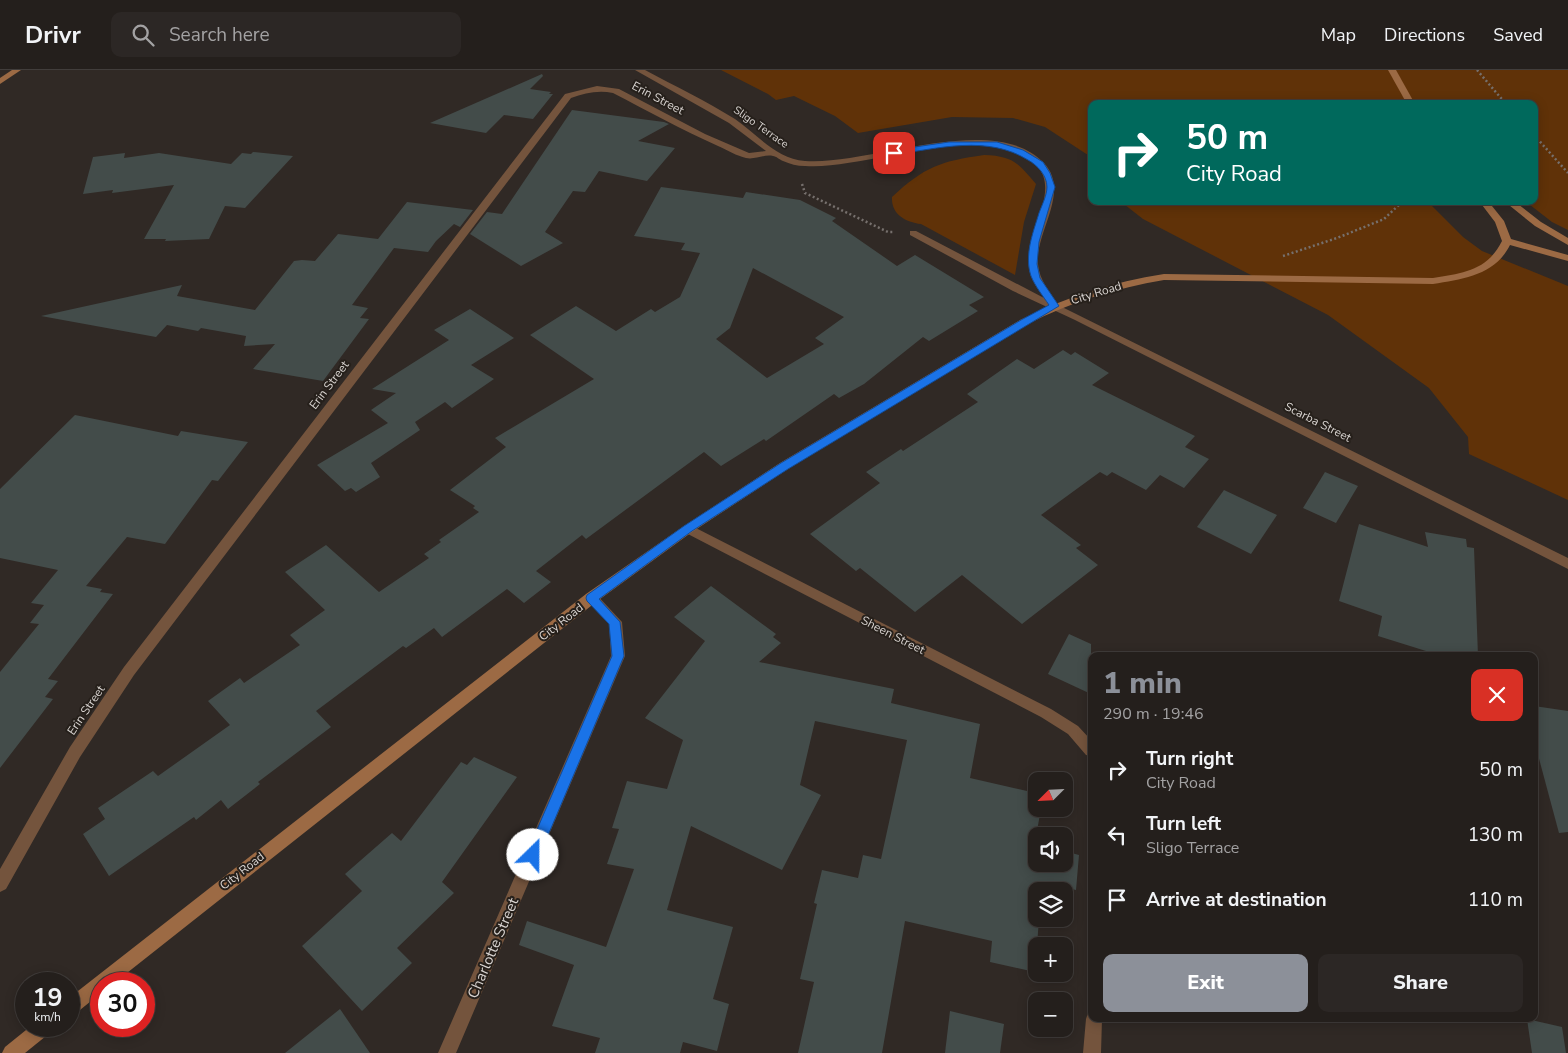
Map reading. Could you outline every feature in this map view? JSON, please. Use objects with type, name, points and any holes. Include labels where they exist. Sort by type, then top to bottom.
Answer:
[{"type":"street","points":[[0,82],[17,70]]},
{"type":"street","name":"Sligo Terrace","points":[[639,70],[734,122],[775,153],[795,163],[818,164],[949,144],[979,142],[1008,146],[1030,156],[1040,164],[1046,173],[1051,187],[1035,242],[1032,264],[1036,278],[1054,306]]},
{"type":"street","points":[[1392,70],[1409,100]]},
{"type":"street","name":"Erin Street","points":[[0,884],[75,752],[129,670],[568,96],[586,90],[604,88],[616,91],[702,136],[748,156],[775,153]]},
{"type":"street","points":[[1487,205],[1499,221],[1507,240],[1568,258]]},
{"type":"street","points":[[1513,205],[1538,224],[1568,242]]},
{"type":"street","points":[[913,233],[1016,289],[1054,306]]},
{"type":"street","name":"City Road","points":[[80,999],[592,598],[688,528],[873,412],[1054,306],[1121,284],[1164,277],[1433,281],[1475,273],[1489,266],[1503,253],[1507,240]]},
{"type":"street","name":"Scarba Street","points":[[1054,306],[1568,564]]},
{"type":"street","name":"Sheen Street","points":[[688,528],[1046,713],[1073,730],[1088,747]]},
{"type":"street","name":"Charlotte Street","points":[[447,1053],[618,656],[614,622],[592,598]]},
{"type":"street","points":[[1092,1053],[1094,1022]]},
{"type":"street","points":[[11,1053],[31,1037]]},
{"type":"path","points":[[1477,70],[1502,100]]},
{"type":"path","points":[[1538,139],[1568,173]]},
{"type":"path","points":[[820,200],[888,232],[913,233]]},
{"type":"path","points":[[1255,277],[1284,255],[1337,238],[1384,219],[1399,205]]},
{"type":"shaded area","points":[[721,70],[1568,70],[1568,230],[1552,222],[1530,205],[1538,205],[1538,100],[1088,100],[1088,155],[1045,127],[1013,118],[952,117],[858,133],[835,116],[794,96],[776,100]]},
{"type":"shaded area","points":[[984,155],[1002,157],[1014,162],[1036,184],[1024,222],[1015,275],[921,224],[905,219],[900,216],[892,203],[892,197],[924,172],[944,163]]},
{"type":"shaded area","points":[[1125,205],[1431,205],[1463,237],[1482,251],[1568,286],[1568,500],[1469,454],[1468,437],[1429,388],[1328,315],[1143,219]]},
{"type":"building","points":[[542,74],[543,76],[530,89],[551,92],[549,94],[553,94],[533,119],[504,115],[486,133],[430,123]]},
{"type":"building","points":[[572,110],[664,122],[669,124],[638,141],[675,148],[647,181],[599,171],[585,192],[573,191],[545,232],[563,243],[521,266],[470,234],[487,212],[502,214]]},
{"type":"building","points":[[253,152],[293,156],[245,208],[225,206],[209,239],[165,241],[166,239],[144,239],[174,185],[112,193],[113,190],[83,194],[93,157],[125,153],[124,158],[159,153],[231,164],[242,153],[251,154]]},
{"type":"building","points":[[661,187],[743,198],[746,192],[800,200],[836,218],[832,221],[897,266],[915,255],[984,297],[969,305],[978,311],[929,341],[923,337],[864,384],[839,398],[834,394],[766,441],[764,439],[721,466],[704,452],[586,539],[582,535],[536,571],[551,582],[524,603],[507,589],[442,637],[434,628],[406,648],[403,646],[316,711],[331,727],[258,782],[260,784],[228,809],[221,800],[196,820],[194,817],[109,876],[83,834],[105,819],[98,808],[153,771],[158,776],[230,725],[208,701],[240,678],[244,683],[300,645],[290,635],[325,610],[285,572],[326,545],[379,592],[429,558],[424,554],[441,542],[439,540],[479,512],[473,508],[475,506],[450,490],[506,447],[495,438],[594,379],[530,335],[576,306],[616,331],[651,309],[655,312],[680,297],[700,253],[681,250],[685,243],[634,236]],"holes":[[[753,268],[844,317],[815,338],[824,344],[767,378],[716,339],[730,328]]]},
{"type":"building","points":[[407,202],[473,210],[460,227],[454,224],[436,241],[428,252],[394,248],[352,305],[368,308],[360,318],[369,319],[323,381],[253,369],[275,344],[244,346],[246,336],[201,328],[198,331],[167,325],[156,337],[41,316],[182,285],[177,296],[255,310],[294,261],[315,261],[338,234],[378,239]]},
{"type":"building","points":[[470,309],[514,338],[471,365],[494,379],[452,408],[445,402],[415,422],[420,430],[371,463],[380,477],[356,492],[351,488],[345,491],[317,465],[388,423],[371,410],[396,393],[372,389],[449,340],[434,330]]},
{"type":"building","points":[[1063,350],[1071,355],[1075,352],[1109,373],[1092,385],[1195,436],[1185,447],[1209,459],[1184,488],[1160,475],[1146,490],[1112,472],[1107,476],[1100,472],[1041,515],[1081,545],[1076,548],[1098,565],[1022,624],[962,575],[915,612],[860,568],[856,571],[810,534],[880,483],[866,472],[901,449],[903,451],[978,402],[967,394],[1017,359],[1034,369]]},
{"type":"building","points":[[75,415],[178,436],[181,431],[248,442],[218,481],[212,480],[165,544],[127,537],[86,586],[102,589],[100,592],[113,594],[48,679],[58,681],[45,697],[53,699],[0,768],[0,672],[39,624],[30,623],[44,605],[31,603],[58,570],[0,558],[0,489]]},
{"type":"building","points":[[1325,472],[1358,486],[1336,523],[1303,508]]},
{"type":"building","points":[[1224,490],[1277,515],[1251,554],[1197,527]]},
{"type":"building","points":[[1359,524],[1428,547],[1425,532],[1466,539],[1467,547],[1474,548],[1478,652],[1429,652],[1378,636],[1382,616],[1339,601]]},
{"type":"building","points":[[711,586],[776,634],[773,637],[781,643],[759,662],[894,689],[891,703],[980,724],[970,778],[1028,791],[1028,818],[1039,818],[1038,827],[1028,827],[1028,872],[1073,872],[1073,853],[1079,855],[1076,890],[1073,889],[1073,882],[1028,882],[1028,927],[1038,927],[1038,937],[1028,937],[1028,970],[990,962],[992,941],[905,921],[882,1053],[798,1053],[814,982],[800,979],[817,904],[814,903],[822,870],[858,878],[863,855],[881,859],[907,740],[815,721],[800,785],[821,795],[782,870],[691,826],[667,910],[733,927],[713,999],[729,1004],[717,1051],[683,1042],[680,1053],[595,1053],[600,1038],[552,1026],[574,965],[519,945],[527,921],[606,947],[634,869],[607,864],[619,829],[612,828],[627,781],[667,789],[683,740],[645,718],[705,641],[674,617]]},
{"type":"building","points":[[1069,634],[1091,644],[1091,652],[1088,652],[1088,693],[1048,674]]},
{"type":"building","points":[[1538,707],[1568,711],[1568,832],[1559,833],[1538,755]]},
{"type":"building","points":[[474,757],[517,777],[442,882],[454,893],[397,948],[412,963],[362,1011],[302,946],[362,891],[345,874],[392,833],[401,841],[461,762],[467,765]]},
{"type":"building","points":[[340,1009],[370,1053],[285,1053]]},
{"type":"building","points":[[950,1011],[1004,1024],[1000,1053],[945,1053]]},
{"type":"building","points":[[1527,1022],[1538,1022],[1562,1027],[1566,1053],[1532,1053]]},
{"type":"route","points":[[533,855],[618,656],[614,622],[592,598],[688,528],[784,466],[1024,322],[1054,306],[1036,278],[1032,264],[1035,242],[1051,187],[1046,173],[1040,164],[1020,151],[994,143],[949,144],[894,153]]}]
